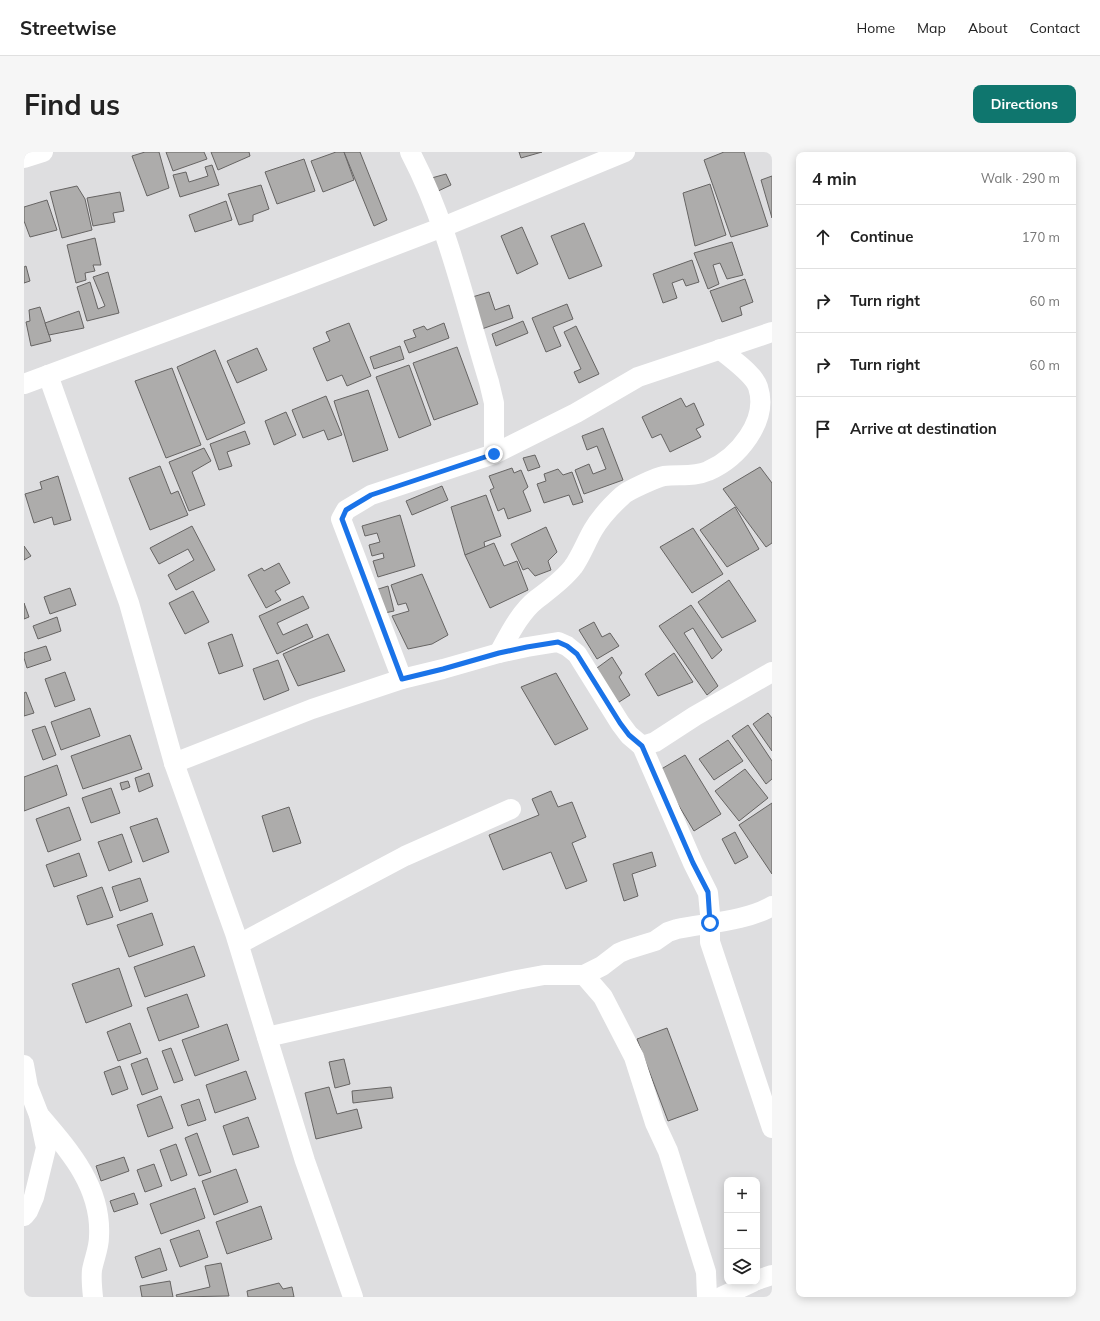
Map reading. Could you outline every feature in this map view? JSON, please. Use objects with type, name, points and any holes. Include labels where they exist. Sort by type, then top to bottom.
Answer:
[{"type":"street","points":[[24,158],[43,152]]},
{"type":"street","points":[[410,152],[419,169],[443,227],[490,382],[494,404],[494,454]]},
{"type":"street","points":[[24,384],[443,227],[625,152]]},
{"type":"street","points":[[402,679],[342,519],[346,510],[371,495],[494,454],[576,412],[638,377],[772,332]]},
{"type":"street","points":[[499,653],[517,621],[536,600],[564,578],[574,566],[594,529],[624,494],[662,476],[690,475],[708,471],[732,456],[754,429],[761,404],[758,386],[743,368],[720,349]]},
{"type":"street","points":[[48,375],[130,603],[174,763],[238,944],[305,1161],[353,1297]]},
{"type":"street","points":[[174,763],[312,709],[402,679],[527,647],[558,642],[567,646],[577,654],[620,723],[629,735],[642,746],[693,863],[708,892],[710,942],[772,1128]]},
{"type":"street","points":[[642,746],[656,742],[695,716],[772,672]]},
{"type":"street","points":[[238,944],[405,856],[511,809]]},
{"type":"street","points":[[267,1037],[517,980],[544,975],[584,975],[602,966],[618,953],[655,942],[668,932],[677,928],[759,913],[772,906]]},
{"type":"street","points":[[584,975],[603,997],[634,1057],[655,1123],[668,1151],[706,1272],[707,1297]]},
{"type":"street","points":[[24,1066],[28,1087],[39,1115],[46,1148],[34,1197],[28,1211],[24,1216]]},
{"type":"street","points":[[39,1115],[70,1150],[86,1176],[97,1205],[100,1223],[99,1240],[92,1271],[91,1283],[93,1297]]},
{"type":"street","points":[[760,1279],[772,1276]]},
{"type":"street","points":[[721,1297],[747,1285]]},
{"type":"building","points":[[145,152],[159,152],[169,188],[147,196],[132,156]]},
{"type":"building","points":[[166,152],[204,152],[207,159],[173,171]]},
{"type":"building","points":[[211,152],[249,152],[250,156],[218,170]]},
{"type":"building","points":[[336,152],[344,152],[354,180],[323,192],[311,161]]},
{"type":"building","points":[[344,152],[360,152],[387,220],[374,226]]},
{"type":"building","points":[[519,152],[542,152],[521,158]]},
{"type":"building","points":[[724,152],[744,152],[768,226],[731,237],[704,160]]},
{"type":"building","points":[[304,159],[315,191],[277,204],[265,172]]},
{"type":"building","points":[[212,165],[219,185],[180,197],[173,175],[186,172],[189,182],[208,176],[205,167]]},
{"type":"building","points":[[446,174],[451,185],[436,192],[428,179]]},
{"type":"building","points":[[772,176],[772,218],[761,180]]},
{"type":"building","points":[[710,184],[726,235],[695,246],[683,193]]},
{"type":"building","points":[[261,185],[269,209],[253,215],[253,221],[239,225],[228,194]]},
{"type":"building","points":[[77,186],[85,199],[92,230],[62,238],[50,192]]},
{"type":"building","points":[[120,192],[124,211],[113,213],[115,222],[93,226],[87,198]]},
{"type":"building","points":[[47,200],[57,230],[30,237],[24,221],[24,207]]},
{"type":"building","points":[[226,201],[232,220],[195,232],[189,215]]},
{"type":"building","points":[[584,223],[602,266],[569,279],[551,236]]},
{"type":"building","points":[[522,227],[538,264],[517,274],[501,236]]},
{"type":"building","points":[[95,238],[101,265],[93,265],[95,271],[85,273],[86,280],[76,283],[67,245]]},
{"type":"building","points":[[732,242],[743,275],[727,279],[720,263],[713,265],[719,284],[708,289],[694,253]]},
{"type":"building","points":[[692,260],[699,282],[686,286],[683,279],[672,283],[677,298],[663,303],[653,274]]},
{"type":"building","points":[[26,266],[30,281],[24,283],[24,267]]},
{"type":"building","points":[[108,272],[119,313],[87,321],[77,287],[90,282],[98,309],[105,306],[93,277]]},
{"type":"building","points":[[745,279],[753,302],[740,307],[742,315],[722,322],[710,291]]},
{"type":"building","points":[[489,292],[495,310],[509,305],[513,318],[479,330],[469,298]]},
{"type":"building","points":[[567,304],[573,319],[553,327],[561,346],[546,352],[532,318]]},
{"type":"building","points":[[40,307],[51,341],[31,346],[26,322],[30,321],[29,310]]},
{"type":"building","points":[[79,311],[84,328],[49,335],[45,323]]},
{"type":"building","points":[[523,321],[528,333],[496,346],[492,334]]},
{"type":"building","points":[[349,323],[371,376],[347,386],[342,375],[327,381],[313,348],[330,341],[326,332]]},
{"type":"building","points":[[444,323],[449,338],[409,353],[404,341],[416,337],[413,330],[424,326],[427,330]]},
{"type":"building","points":[[576,326],[599,374],[579,383],[574,372],[581,369],[564,332]]},
{"type":"building","points":[[400,346],[404,359],[374,369],[370,357]]},
{"type":"building","points":[[457,347],[478,404],[434,420],[413,363]]},
{"type":"building","points":[[257,348],[267,370],[237,383],[227,361]]},
{"type":"building","points":[[215,350],[245,423],[207,440],[177,367]]},
{"type":"building","points":[[409,365],[431,425],[399,438],[376,377]]},
{"type":"building","points":[[172,368],[201,445],[166,458],[135,381]]},
{"type":"building","points":[[368,390],[388,450],[353,462],[334,401]]},
{"type":"building","points":[[326,396],[342,435],[328,440],[324,430],[303,438],[292,410]]},
{"type":"building","points":[[681,398],[686,407],[694,403],[704,425],[696,429],[701,437],[670,452],[661,434],[652,438],[642,417]]},
{"type":"building","points":[[286,412],[296,435],[274,445],[265,421]]},
{"type":"building","points":[[603,428],[623,480],[584,494],[575,470],[589,464],[593,474],[606,469],[597,446],[587,450],[582,436]]},
{"type":"building","points":[[245,431],[250,444],[227,452],[232,466],[219,470],[210,444]]},
{"type":"building","points":[[204,448],[211,461],[192,472],[205,505],[189,511],[169,462]]},
{"type":"building","points":[[535,455],[540,467],[528,471],[523,458]]},
{"type":"building","points":[[160,466],[171,494],[178,491],[188,515],[150,530],[129,478]]},
{"type":"building","points":[[760,467],[772,483],[772,543],[766,547],[723,489]]},
{"type":"building","points":[[512,468],[514,473],[521,470],[528,487],[523,491],[531,511],[508,519],[504,508],[498,511],[490,490],[494,488],[489,476]]},
{"type":"building","points":[[558,469],[563,475],[572,472],[583,502],[573,505],[569,495],[544,503],[537,484],[546,481],[544,474]]},
{"type":"building","points":[[58,476],[71,520],[54,525],[52,517],[34,523],[25,494],[42,489],[40,482]]},
{"type":"building","points":[[442,486],[448,500],[412,515],[406,501]]},
{"type":"building","points":[[486,495],[501,536],[484,542],[485,548],[465,555],[451,507]]},
{"type":"building","points":[[735,507],[759,549],[727,567],[700,530]]},
{"type":"building","points":[[400,515],[415,566],[378,577],[373,561],[384,558],[383,553],[372,556],[369,545],[380,542],[377,533],[365,536],[362,526]]},
{"type":"building","points":[[192,526],[215,570],[176,590],[168,575],[194,560],[188,549],[159,564],[150,548]]},
{"type":"building","points":[[546,527],[557,552],[548,561],[551,570],[535,576],[528,568],[523,570],[511,544]]},
{"type":"building","points":[[693,528],[723,574],[692,593],[660,547]]},
{"type":"building","points":[[494,543],[504,566],[517,561],[528,590],[490,608],[465,555]]},
{"type":"building","points":[[24,546],[31,556],[24,560]]},
{"type":"building","points":[[279,563],[290,583],[275,591],[281,600],[266,608],[248,575],[262,568],[264,571]]},
{"type":"building","points":[[422,574],[448,635],[432,644],[408,649],[392,616],[409,611],[406,603],[398,605],[391,585]]},
{"type":"building","points":[[729,580],[756,621],[722,638],[698,602]]},
{"type":"building","points":[[388,586],[394,611],[380,614],[372,591]]},
{"type":"building","points":[[70,588],[76,605],[50,614],[44,597]]},
{"type":"building","points":[[193,591],[209,622],[185,634],[169,603]]},
{"type":"building","points":[[303,596],[309,608],[277,623],[283,635],[307,624],[313,637],[277,654],[259,616]]},
{"type":"building","points":[[24,603],[29,617],[24,619]]},
{"type":"building","points":[[691,605],[722,650],[712,659],[693,628],[684,633],[718,686],[707,695],[659,626]]},
{"type":"building","points":[[57,617],[61,631],[38,639],[33,626]]},
{"type":"building","points":[[594,622],[602,637],[610,633],[619,646],[597,659],[579,630]]},
{"type":"building","points":[[232,634],[243,666],[219,674],[208,643]]},
{"type":"building","points":[[328,634],[345,671],[298,686],[283,654]]},
{"type":"building","points":[[46,646],[51,660],[27,668],[24,653]]},
{"type":"building","points":[[674,653],[693,682],[658,696],[645,674]]},
{"type":"building","points":[[612,657],[622,673],[619,677],[630,695],[616,704],[597,668]]},
{"type":"building","points":[[278,660],[289,690],[264,700],[253,669]]},
{"type":"building","points":[[65,672],[75,700],[55,707],[45,679]]},
{"type":"building","points":[[556,673],[588,729],[555,745],[521,687]]},
{"type":"building","points":[[26,692],[34,713],[24,716],[24,693]]},
{"type":"building","points":[[90,708],[100,736],[61,750],[51,722]]},
{"type":"building","points":[[768,713],[772,718],[772,751],[753,724]]},
{"type":"building","points":[[748,725],[772,761],[772,779],[766,784],[732,736]]},
{"type":"building","points":[[45,726],[56,755],[43,760],[32,730]]},
{"type":"building","points":[[130,735],[142,769],[83,789],[71,756]]},
{"type":"building","points":[[728,740],[743,761],[714,780],[699,759]]},
{"type":"building","points":[[685,755],[721,814],[694,831],[658,771]]},
{"type":"building","points":[[57,765],[67,795],[24,811],[24,777]]},
{"type":"building","points":[[745,769],[768,798],[739,821],[715,791]]},
{"type":"building","points":[[149,773],[153,786],[139,792],[135,778]]},
{"type":"building","points":[[128,781],[130,787],[122,790],[120,783]]},
{"type":"building","points":[[111,788],[120,813],[91,823],[82,798]]},
{"type":"building","points":[[551,791],[558,807],[572,802],[586,837],[572,843],[587,881],[566,889],[551,852],[503,870],[489,835],[539,815],[532,799]]},
{"type":"building","points":[[772,803],[772,874],[739,825]]},
{"type":"building","points":[[69,807],[81,840],[48,852],[36,819]]},
{"type":"building","points":[[289,807],[301,843],[273,852],[262,816]]},
{"type":"building","points":[[157,818],[169,852],[143,862],[130,827]]},
{"type":"building","points":[[735,832],[748,857],[735,864],[722,839]]},
{"type":"building","points":[[122,834],[132,862],[109,871],[98,842]]},
{"type":"building","points":[[652,852],[656,866],[632,874],[638,896],[624,901],[613,864]]},
{"type":"building","points":[[79,853],[87,876],[54,887],[46,865]]},
{"type":"building","points":[[140,878],[148,901],[120,911],[112,887]]},
{"type":"building","points":[[102,887],[113,917],[87,925],[77,896]]},
{"type":"building","points":[[152,913],[163,945],[129,957],[117,925]]},
{"type":"building","points":[[194,946],[205,976],[145,997],[134,967]]},
{"type":"building","points":[[119,968],[132,1006],[86,1023],[72,984]]},
{"type":"building","points":[[187,994],[199,1027],[159,1041],[147,1008]]},
{"type":"building","points":[[130,1023],[141,1053],[118,1061],[107,1032]]},
{"type":"building","points":[[227,1024],[239,1060],[195,1076],[182,1040]]},
{"type":"building","points":[[667,1028],[698,1110],[668,1121],[637,1039]]},
{"type":"building","points":[[171,1048],[183,1080],[174,1083],[162,1051]]},
{"type":"building","points":[[147,1058],[158,1089],[142,1095],[131,1064]]},
{"type":"building","points":[[344,1059],[350,1084],[335,1088],[329,1062]]},
{"type":"building","points":[[120,1066],[128,1089],[112,1095],[104,1072]]},
{"type":"building","points":[[246,1071],[256,1099],[215,1113],[206,1085]]},
{"type":"building","points":[[329,1087],[337,1114],[357,1109],[362,1128],[316,1139],[305,1093]]},
{"type":"building","points":[[391,1087],[393,1098],[353,1103],[352,1091]]},
{"type":"building","points":[[161,1096],[173,1128],[148,1137],[137,1105]]},
{"type":"building","points":[[199,1099],[206,1120],[188,1126],[181,1105]]},
{"type":"building","points":[[248,1117],[259,1147],[233,1155],[223,1126]]},
{"type":"building","points":[[197,1133],[211,1172],[199,1176],[185,1138]]},
{"type":"building","points":[[176,1144],[187,1175],[171,1181],[160,1150]]},
{"type":"building","points":[[124,1157],[129,1171],[101,1181],[96,1166]]},
{"type":"building","points":[[154,1164],[162,1186],[145,1192],[137,1170]]},
{"type":"building","points":[[236,1169],[248,1202],[214,1215],[202,1181]]},
{"type":"building","points":[[195,1188],[205,1218],[161,1234],[150,1204]]},
{"type":"building","points":[[134,1193],[138,1204],[114,1212],[110,1201]]},
{"type":"building","points":[[261,1206],[272,1239],[227,1254],[216,1222]]},
{"type":"building","points":[[199,1230],[208,1257],[180,1267],[170,1240]]},
{"type":"building","points":[[160,1248],[167,1270],[142,1278],[135,1257]]},
{"type":"building","points":[[221,1263],[229,1296],[177,1297],[176,1295],[210,1287],[205,1266]]},
{"type":"building","points":[[170,1281],[173,1297],[142,1297],[140,1286]]},
{"type":"building","points":[[279,1283],[283,1289],[292,1287],[294,1297],[248,1297],[247,1291]]},
{"type":"route","points":[[494,454],[371,495],[346,510],[342,519],[402,679],[527,647],[558,642],[567,646],[577,654],[629,735],[642,746],[693,863],[708,892],[710,923]]}]
